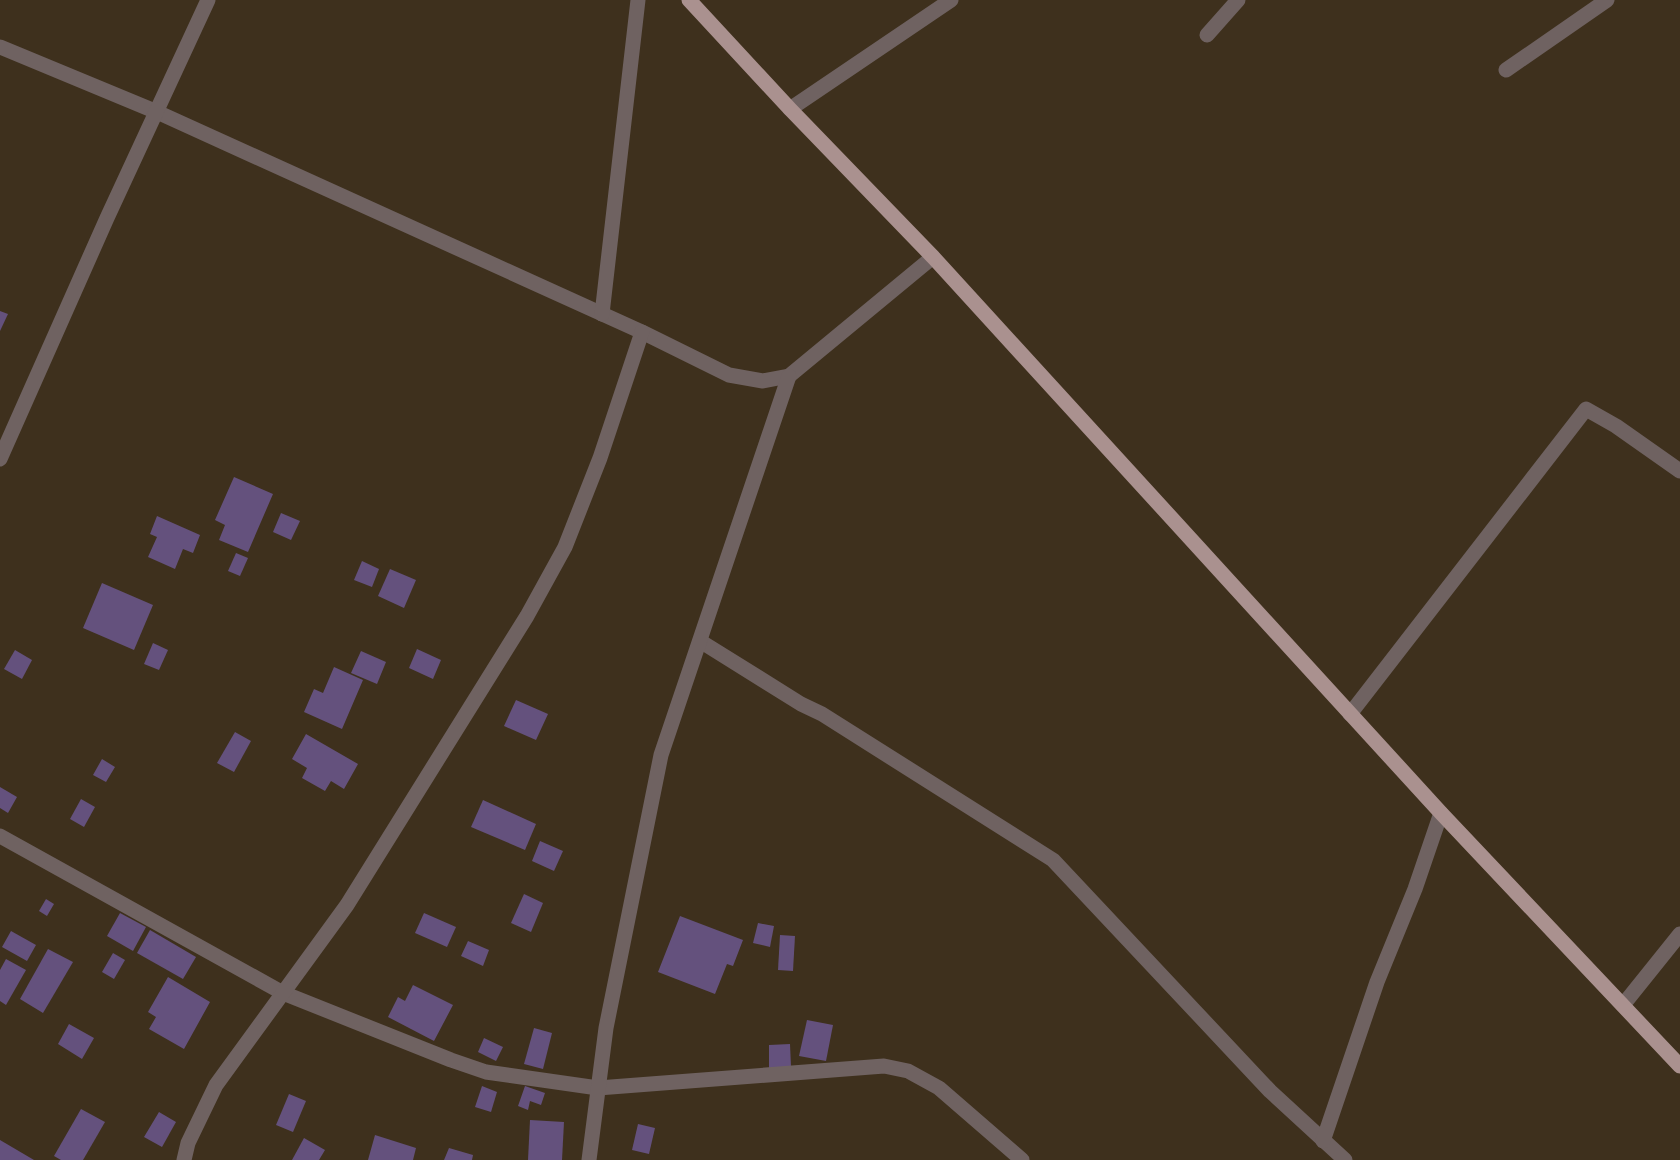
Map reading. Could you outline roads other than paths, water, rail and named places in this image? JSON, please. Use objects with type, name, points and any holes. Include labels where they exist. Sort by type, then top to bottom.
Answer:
[{"type":"main road","points":[[689,0],[790,110],[933,257],[1441,813],[1680,1066]]},
{"type":"street","points":[[0,459],[107,218],[208,0]]},
{"type":"street","points":[[602,314],[638,0]]},
{"type":"street","points":[[790,110],[951,0]]},
{"type":"street","points":[[1207,35],[1238,0]]},
{"type":"street","points":[[1506,70],[1607,0]]},
{"type":"street","points":[[0,47],[157,112],[642,332],[729,375],[763,381],[789,376],[933,257]]},
{"type":"street","points":[[184,1160],[188,1143],[216,1085],[353,895],[527,616],[560,557],[600,458],[642,332]]},
{"type":"street","points":[[589,1160],[606,1028],[661,755],[789,376]]},
{"type":"street","points":[[1350,714],[1586,409],[1616,426],[1680,471]]},
{"type":"street","points":[[700,641],[801,704],[822,714],[1053,860],[1270,1091],[1345,1160]]},
{"type":"street","points":[[1323,1141],[1377,982],[1415,889],[1441,813]]},
{"type":"street","points":[[0,836],[283,993],[486,1072],[598,1088],[884,1066],[908,1071],[939,1088],[1022,1160]]},
{"type":"street","points":[[1623,1005],[1680,934]]}]
